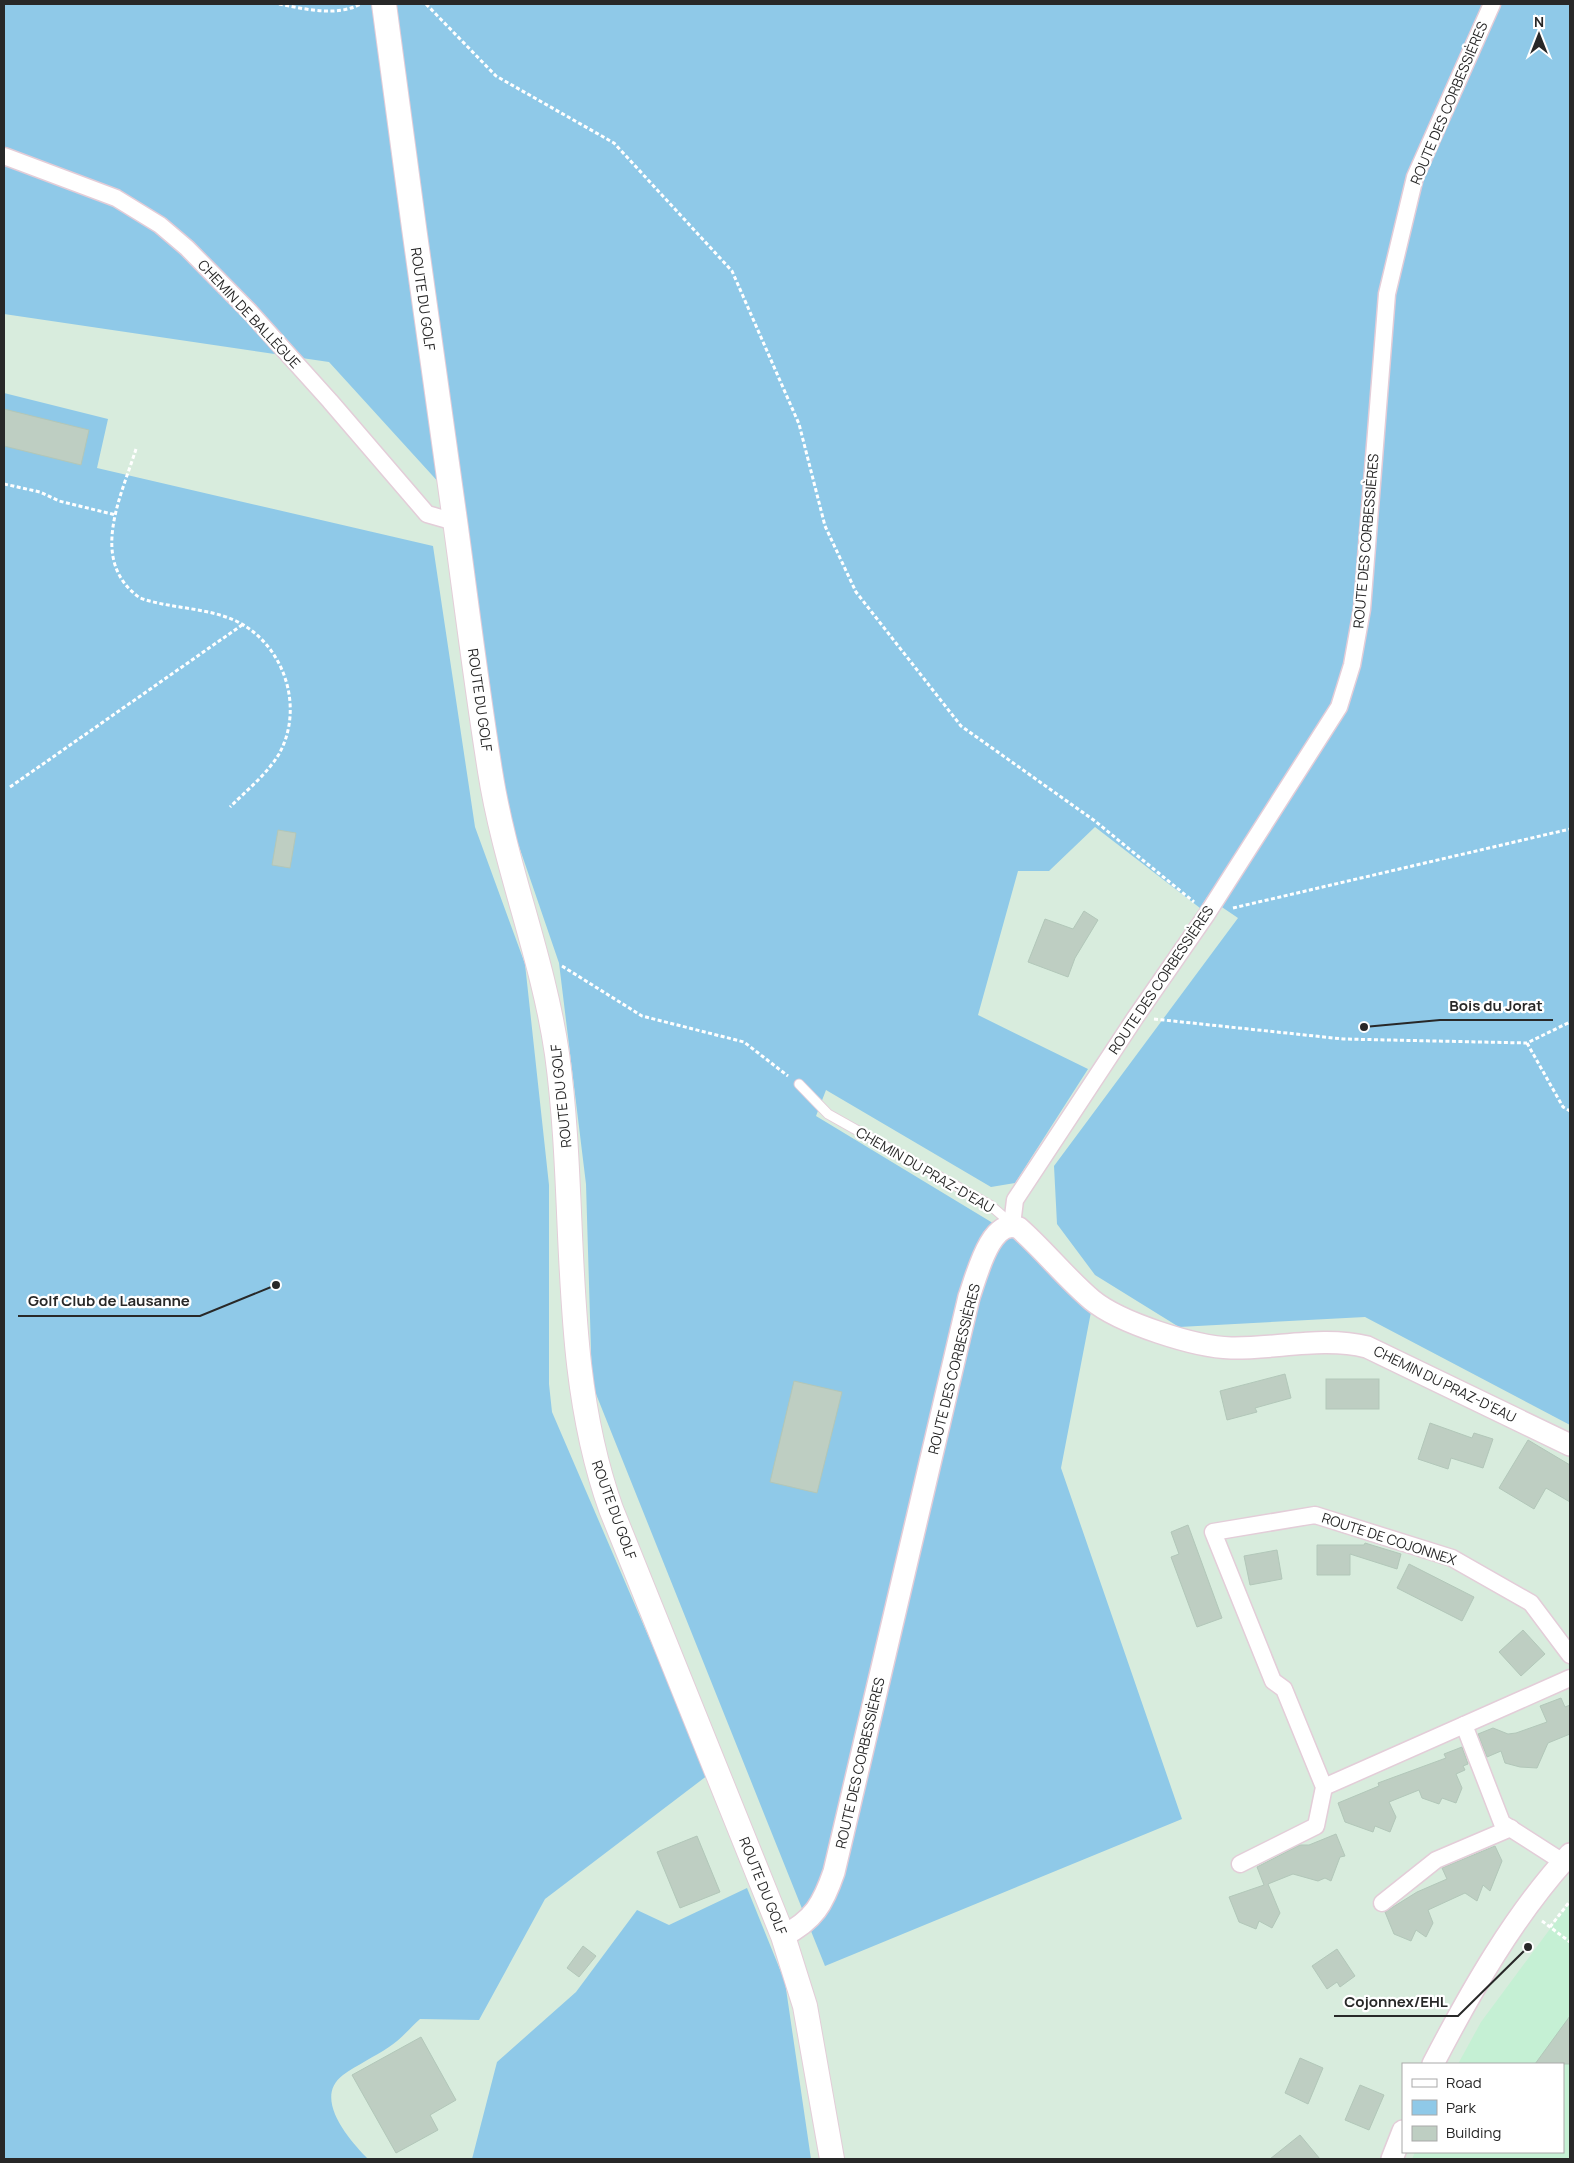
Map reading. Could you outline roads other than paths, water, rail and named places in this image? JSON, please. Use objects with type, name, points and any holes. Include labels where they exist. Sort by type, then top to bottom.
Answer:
[{"type":"main road","name":"ROUTE DU GOLF","points":[[384,4],[433,378],[495,801],[535,946],[557,1054],[566,1144],[576,1352],[583,1404],[598,1469],[611,1509],[783,1936],[805,2006],[832,2159]]},
{"type":"street","name":"ROUTE DES CORBESSIÈRES","points":[[783,1936],[809,1920],[824,1900],[834,1872],[969,1297],[993,1238],[1004,1226],[1012,1225],[1015,1200],[1135,1018],[1207,914],[1339,706],[1352,666],[1362,609],[1386,294],[1415,177],[1492,4]]},
{"type":"street","name":"CHEMIN DE BALLÈGUE","points":[[4,156],[116,198],[160,225],[187,248],[250,312],[330,401],[427,514],[455,522]]},
{"type":"street","name":"CHEMIN DU PRAZ-D'EAU","points":[[1012,1225],[1025,1233],[1093,1300],[1121,1317],[1147,1328],[1173,1337],[1229,1348],[1333,1342],[1351,1343],[1367,1347],[1570,1445]]},
{"type":"street","name":"ROUTE DE COJONNEX","points":[[1324,1787],[1284,1689],[1273,1681],[1213,1532],[1315,1515],[1452,1558],[1531,1603],[1570,1654]]},
{"type":"street","points":[[1240,1864],[1316,1826],[1324,1787],[1570,1678]]},
{"type":"street","points":[[1434,2063],[1474,1986],[1526,1910],[1567,1858],[1502,1823],[1464,1725]]},
{"type":"street","points":[[1382,1903],[1436,1860],[1510,1828]]},
{"type":"street","points":[[1392,2159],[1402,2134]]},
{"type":"lane","name":"CHEMIN DU PRAZ-D'EAU","points":[[799,1084],[828,1114],[990,1205],[1012,1225]]},
{"type":"place","name":"Bois du Jorat","points":[[1364,1027]]},
{"type":"place","name":"Golf Club de Lausanne","points":[[276,1285]]},
{"type":"place","name":"Cojonnex/EHL","points":[[1528,1947]]}]
